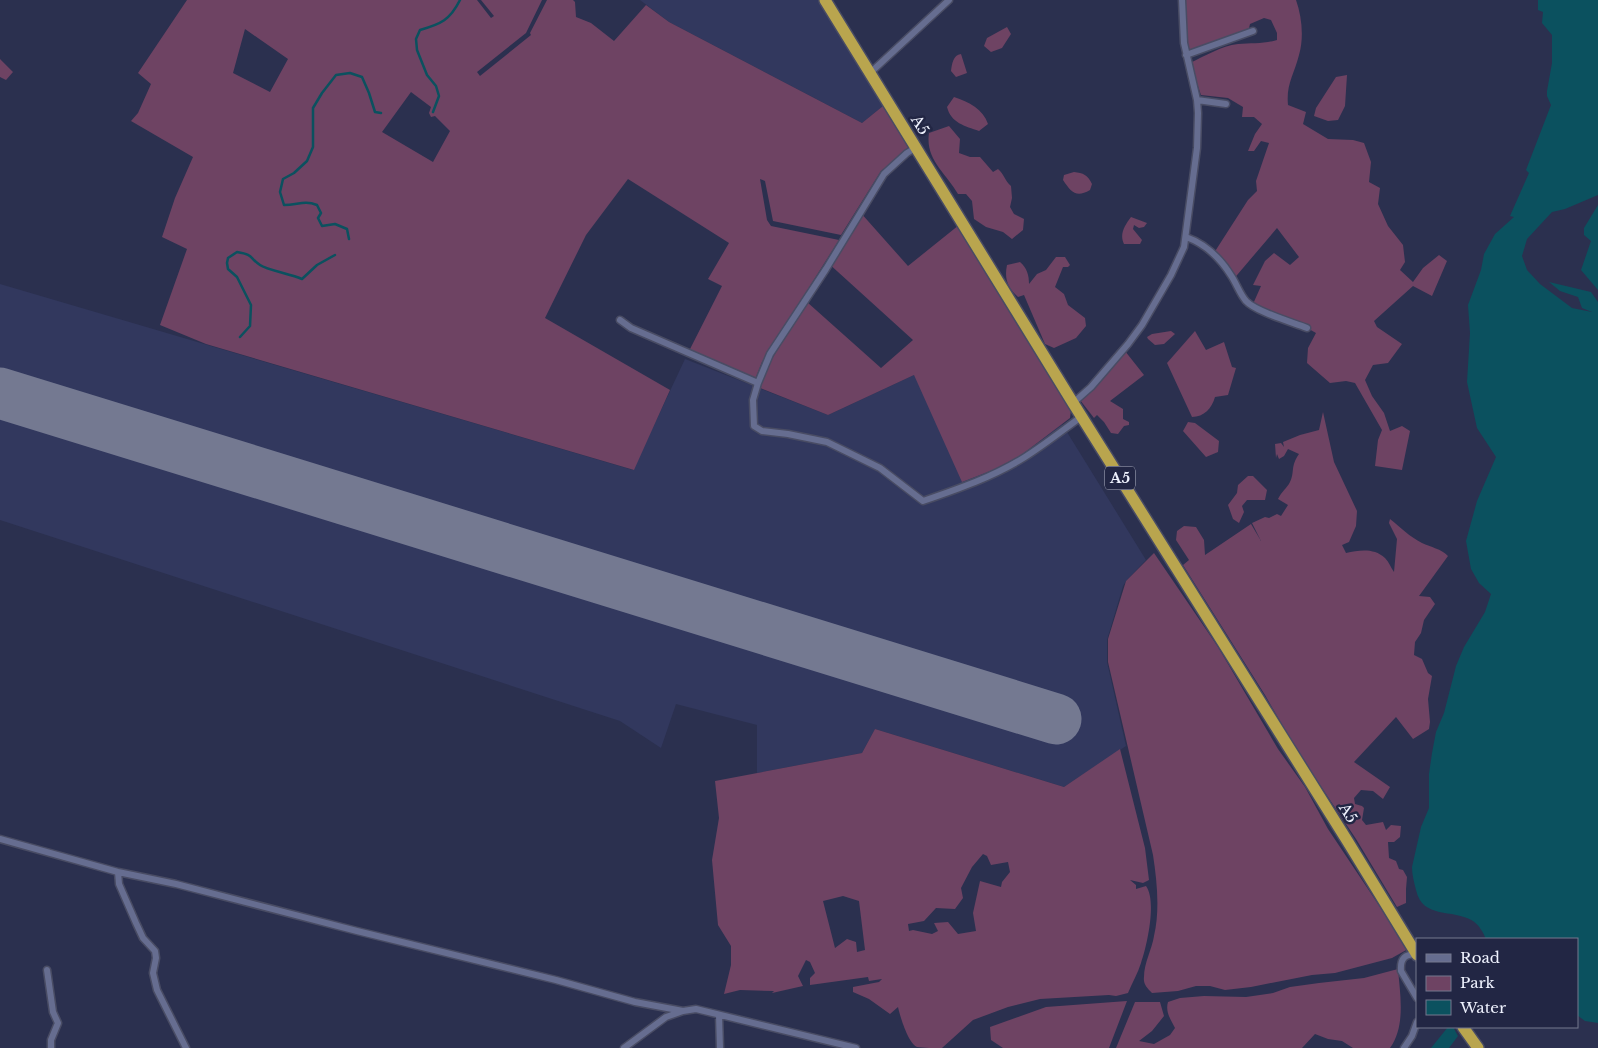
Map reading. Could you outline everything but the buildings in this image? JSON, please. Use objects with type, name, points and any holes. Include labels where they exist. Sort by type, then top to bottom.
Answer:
[{"type":"highway","name":"A5","points":[[825,0],[1081,417],[1416,952]]},
{"type":"highway","points":[[1464,1028],[1476,1044]]},
{"type":"street","points":[[870,73],[949,0]]},
{"type":"street","points":[[1073,403],[1091,387],[1142,325],[1182,254],[1186,237],[1197,148],[1198,113],[1197,100],[1186,55],[1182,0]]},
{"type":"street","points":[[1186,55],[1253,31]]},
{"type":"street","points":[[1197,100],[1226,104]]},
{"type":"street","points":[[916,148],[901,158],[884,174],[826,269],[770,354],[753,400],[754,426],[762,431],[827,442],[880,468],[922,501],[966,487],[1024,458],[1081,417]]},
{"type":"street","points":[[1186,237],[1196,240],[1215,254],[1251,306],[1307,328]]},
{"type":"street","points":[[620,320],[631,328],[758,383]]},
{"type":"street","points":[[0,839],[118,872],[176,884],[556,980],[635,1002],[683,1011],[696,1010],[856,1048]]},
{"type":"street","points":[[118,872],[119,884],[139,931],[155,951],[156,958],[153,974],[157,990],[186,1048]]},
{"type":"street","points":[[1416,954],[1405,956],[1400,971],[1416,996]]},
{"type":"street","points":[[47,970],[53,1012],[58,1023],[51,1040],[51,1048]]},
{"type":"street","points":[[627,1047],[666,1017],[683,1011]]},
{"type":"street","points":[[719,1015],[720,1048]]},
{"type":"street","points":[[1404,1048],[1412,1036],[1416,1025]]},
{"type":"shaded area","points":[[640,0],[818,0],[883,106],[862,123],[669,22]]},
{"type":"shaded area","points":[[0,284],[633,470],[685,359],[828,415],[914,375],[1020,456],[1062,424],[1146,560],[1123,586],[1107,640],[1107,662],[1126,746],[1064,787],[875,729],[862,753],[757,773],[757,725],[676,704],[661,748],[620,721],[0,520]]},
{"type":"green space","points":[[187,0],[477,0],[491,18],[494,16],[481,0],[542,0],[526,33],[477,72],[480,76],[531,35],[530,33],[547,0],[573,0],[575,2],[576,17],[591,23],[614,41],[646,5],[669,22],[862,123],[883,106],[911,149],[881,171],[841,235],[773,221],[765,181],[760,179],[767,220],[771,226],[839,240],[762,362],[754,382],[688,353],[722,286],[708,279],[729,243],[628,179],[586,235],[545,318],[670,390],[634,470],[206,344],[160,325],[187,249],[162,237],[175,198],[193,157],[131,121],[138,113],[151,84],[138,73]],"holes":[[[245,29],[288,59],[270,92],[233,73]],[[411,92],[431,107],[429,113],[431,117],[435,116],[450,131],[433,162],[382,132]]]},
{"type":"green space","points":[[1183,0],[1296,0],[1300,13],[1302,35],[1299,55],[1289,85],[1288,105],[1306,112],[1303,124],[1328,139],[1353,140],[1364,143],[1371,162],[1369,182],[1380,188],[1378,204],[1388,226],[1403,245],[1405,262],[1400,270],[1413,282],[1423,268],[1439,255],[1447,261],[1432,296],[1413,286],[1374,321],[1377,327],[1402,344],[1388,363],[1373,365],[1365,380],[1372,396],[1384,413],[1390,431],[1402,426],[1410,431],[1402,470],[1375,466],[1378,440],[1382,430],[1355,383],[1346,381],[1330,383],[1307,363],[1308,348],[1316,333],[1253,304],[1261,286],[1253,285],[1265,261],[1274,253],[1290,265],[1299,257],[1277,228],[1232,281],[1212,256],[1248,200],[1257,191],[1256,181],[1269,143],[1261,141],[1254,151],[1248,151],[1255,134],[1262,124],[1254,117],[1242,117],[1243,107],[1228,98],[1201,95],[1190,63],[1232,45],[1277,40],[1277,33],[1271,20],[1264,18],[1250,24],[1249,28],[1243,32],[1187,52]]},
{"type":"green space","points":[[1007,27],[1011,34],[1002,48],[991,52],[984,46],[987,38]]},
{"type":"green space","points":[[961,54],[967,73],[956,77],[951,71],[952,66],[955,58]]},
{"type":"green space","points":[[0,59],[13,72],[6,80],[0,77]]},
{"type":"green space","points":[[1347,75],[1345,106],[1338,120],[1328,121],[1314,116],[1316,108],[1336,77]]},
{"type":"green space","points":[[954,97],[965,101],[979,110],[988,124],[979,131],[955,120],[947,107]]},
{"type":"green space","points":[[949,126],[960,139],[959,153],[970,157],[980,157],[993,172],[998,169],[1011,186],[1012,198],[1010,207],[1014,214],[1024,219],[1023,230],[1012,239],[1003,232],[986,227],[974,219],[972,201],[966,194],[958,194],[933,159],[930,151],[929,133]]},
{"type":"green space","points":[[1074,172],[1089,178],[1092,184],[1090,190],[1077,194],[1069,188],[1063,180],[1064,175]]},
{"type":"green space","points":[[860,212],[908,266],[959,225],[1071,410],[1070,418],[1020,456],[993,470],[962,482],[914,375],[828,415],[760,388],[770,362],[807,302],[881,368],[913,340],[827,262]]},
{"type":"green space","points":[[1131,217],[1147,223],[1144,227],[1139,228],[1134,225],[1133,229],[1142,240],[1140,244],[1124,244],[1123,230]]},
{"type":"green space","points":[[1056,257],[1065,257],[1070,265],[1063,267],[1055,287],[1064,294],[1068,305],[1085,318],[1086,326],[1076,338],[1054,348],[1045,344],[1024,295],[1018,297],[1015,294],[1009,287],[1006,275],[1007,265],[1020,262],[1027,272],[1029,284],[1037,274],[1046,270]]},
{"type":"green space","points":[[1171,331],[1175,334],[1164,344],[1155,345],[1147,337],[1152,334]]},
{"type":"green space","points":[[1195,331],[1206,350],[1224,342],[1232,367],[1236,368],[1228,395],[1215,397],[1207,411],[1192,417],[1167,363]]},
{"type":"green space","points":[[1125,351],[1144,375],[1110,401],[1123,409],[1123,419],[1129,422],[1129,425],[1124,426],[1118,434],[1111,433],[1097,415],[1094,418],[1080,400]]},
{"type":"green space","points":[[1323,412],[1334,462],[1357,511],[1356,526],[1349,542],[1342,545],[1346,553],[1372,551],[1385,558],[1394,572],[1397,539],[1389,523],[1390,519],[1418,541],[1448,556],[1419,596],[1430,597],[1435,604],[1424,620],[1421,633],[1415,642],[1414,655],[1422,659],[1428,673],[1432,676],[1428,699],[1429,729],[1413,739],[1396,717],[1354,762],[1390,787],[1383,799],[1373,791],[1361,790],[1354,798],[1355,804],[1364,808],[1362,820],[1366,825],[1383,822],[1386,830],[1391,825],[1401,826],[1400,837],[1394,842],[1388,842],[1389,858],[1396,861],[1399,869],[1403,870],[1407,877],[1406,903],[1397,907],[1356,839],[1314,776],[1310,773],[1265,695],[1183,565],[1189,560],[1176,540],[1177,531],[1184,526],[1196,527],[1204,540],[1205,555],[1251,524],[1261,541],[1252,523],[1277,514],[1281,516],[1288,505],[1278,499],[1290,482],[1294,462],[1299,454],[1288,449],[1284,456],[1279,459],[1277,454],[1276,458],[1275,444],[1281,443],[1284,447],[1283,442],[1319,430]]},
{"type":"green space","points":[[1188,422],[1195,423],[1219,441],[1218,452],[1206,457],[1183,431]]},
{"type":"green space","points":[[1248,476],[1253,476],[1267,490],[1265,500],[1247,500],[1242,506],[1244,512],[1239,523],[1233,519],[1228,505],[1237,493],[1238,485]]},
{"type":"green space","points":[[1154,553],[1218,647],[1278,749],[1305,787],[1328,829],[1408,949],[1392,958],[1335,973],[1312,975],[1251,987],[1225,990],[1210,986],[1196,986],[1178,991],[1152,993],[1146,986],[1144,972],[1153,941],[1157,916],[1156,875],[1108,662],[1108,639],[1126,581]]},
{"type":"green space","points":[[875,729],[1064,787],[1120,749],[1145,848],[1149,880],[1143,883],[1130,880],[1136,885],[1136,889],[1146,886],[1151,902],[1146,946],[1140,967],[1128,993],[1116,996],[1040,999],[1008,1007],[973,1020],[942,1048],[917,1047],[908,1035],[898,1007],[890,1014],[869,999],[853,992],[853,987],[879,982],[882,979],[869,981],[868,977],[810,985],[810,978],[815,973],[810,962],[806,960],[798,976],[803,986],[772,993],[774,991],[740,990],[724,994],[731,965],[731,946],[718,925],[712,860],[719,818],[715,781],[862,753]],"holes":[[[983,854],[987,856],[991,865],[1008,862],[1010,872],[1002,882],[1001,887],[980,881],[973,913],[976,931],[958,934],[948,922],[934,923],[938,931],[932,934],[913,930],[909,931],[908,924],[924,921],[936,908],[955,909],[963,898],[961,888],[972,867]],[[843,896],[859,901],[865,950],[857,952],[856,942],[847,939],[835,948],[823,901]]]},
{"type":"green space","points":[[1398,969],[1401,999],[1400,1020],[1395,1039],[1390,1048],[1353,1048],[1342,1041],[1328,1039],[1315,1034],[1302,1048],[1116,1048],[1135,1002],[1160,1002],[1164,1016],[1152,1031],[1139,1041],[1154,1044],[1170,1035],[1175,1028],[1169,1016],[1167,1006],[1168,1002],[1180,998],[1204,996],[1246,997],[1273,993],[1290,987],[1364,978]]},
{"type":"green space","points":[[1127,1001],[1109,1048],[1003,1048],[991,1040],[990,1027],[1046,1007]]},
{"type":"water","points":[[1538,0],[1598,0],[1598,195],[1565,209],[1552,212],[1527,239],[1522,256],[1527,270],[1540,284],[1572,308],[1592,312],[1582,308],[1578,297],[1560,291],[1549,282],[1591,292],[1598,302],[1598,1023],[1585,1021],[1578,1016],[1578,938],[1486,938],[1481,929],[1473,921],[1465,917],[1432,910],[1425,906],[1416,890],[1412,870],[1421,827],[1429,808],[1429,774],[1436,732],[1444,713],[1456,666],[1464,647],[1485,612],[1491,594],[1479,583],[1471,569],[1466,541],[1477,501],[1496,457],[1477,428],[1467,382],[1470,333],[1468,305],[1481,270],[1484,254],[1495,234],[1514,217],[1510,216],[1529,173],[1526,170],[1551,105],[1547,91],[1552,63],[1552,35],[1542,23],[1543,12],[1538,10]]},
{"type":"water","points":[[1598,205],[1598,290],[1581,270],[1591,241],[1584,235],[1584,228]]},
{"type":"water","points":[[1447,1028],[1454,1028],[1458,1036],[1449,1048],[1431,1048]]},
{"type":"waterway","points":[[433,112],[439,96],[436,86],[427,75],[417,50],[416,39],[420,30],[434,26],[448,17],[460,0]]},
{"type":"waterway","points":[[349,239],[347,229],[335,224],[322,226],[318,218],[321,213],[317,205],[305,203],[284,205],[280,192],[283,179],[294,173],[307,161],[313,147],[313,108],[336,75],[350,73],[362,77],[375,112],[381,113]]},
{"type":"waterway","points":[[240,337],[250,326],[251,305],[237,277],[228,269],[228,258],[237,252],[247,254],[263,267],[302,279],[317,265],[335,255]]},
{"type":"runway","points":[[0,393],[1056,719]]}]
